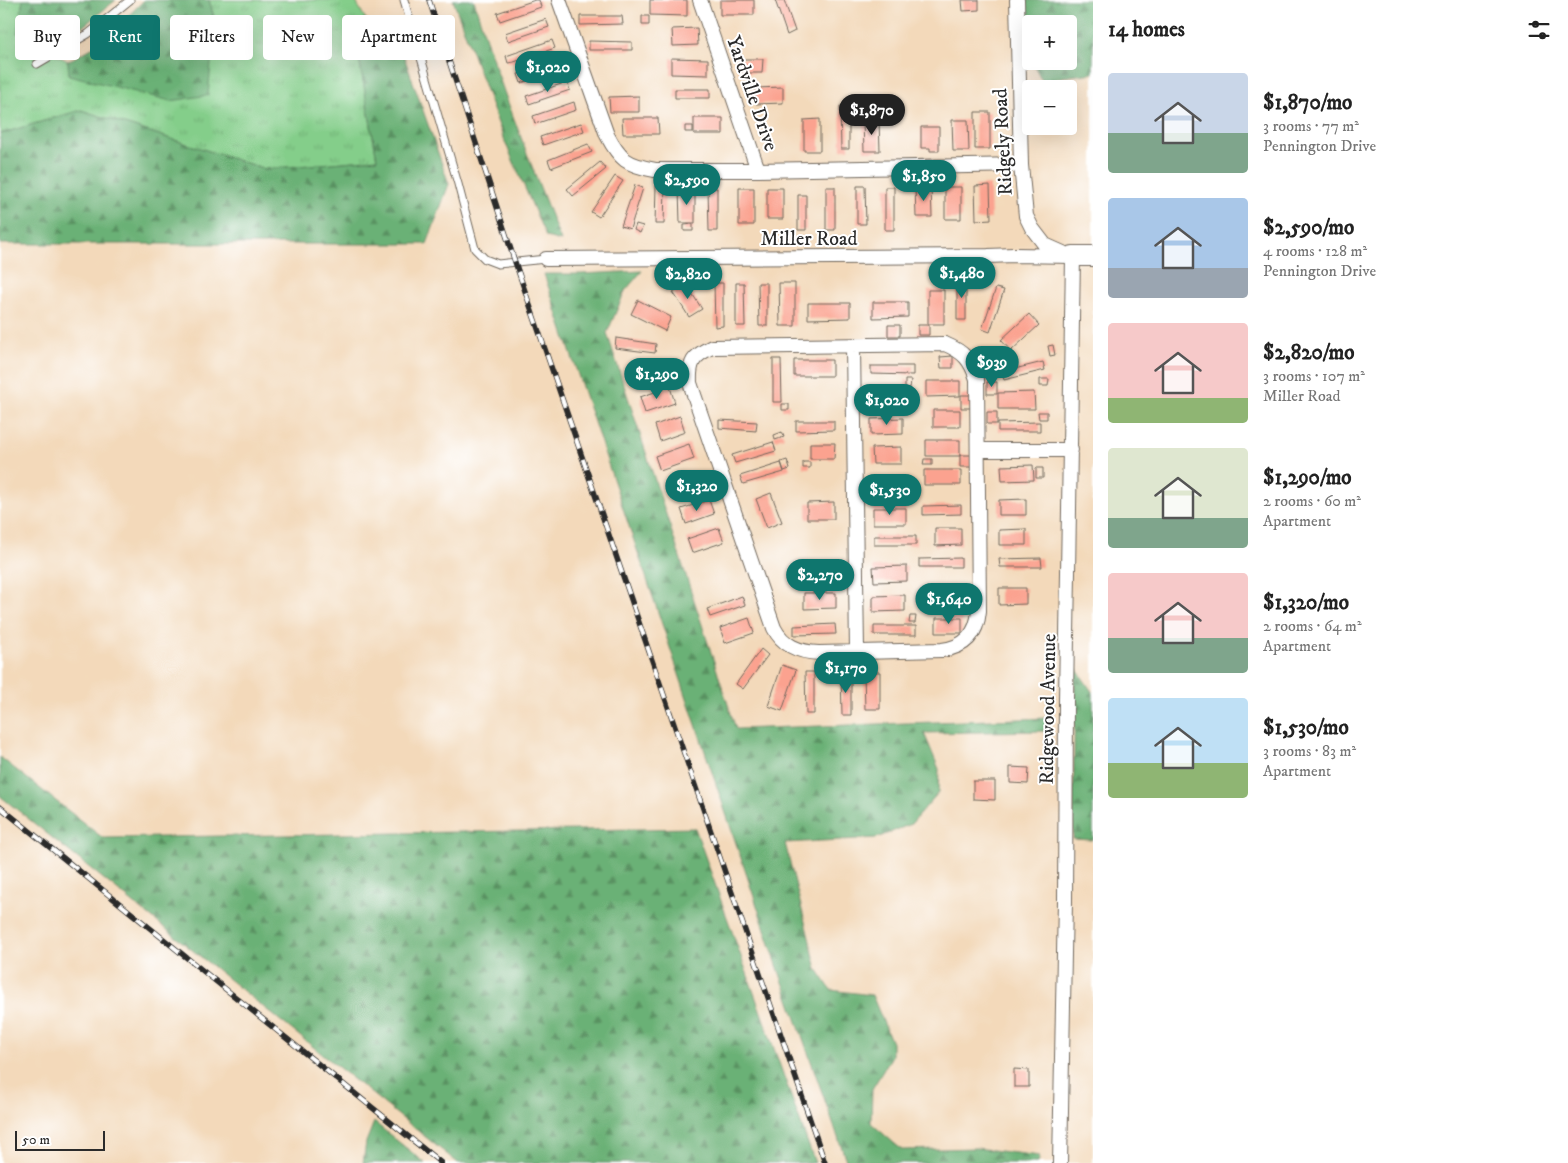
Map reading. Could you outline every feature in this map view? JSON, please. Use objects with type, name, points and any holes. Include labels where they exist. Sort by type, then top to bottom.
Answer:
[{"type":"street","points":[[559,0],[607,135],[615,150],[626,162],[639,167],[655,170],[758,170],[1021,165]]},
{"type":"street","name":"Yardville Drive","points":[[700,0],[758,170]]},
{"type":"street","name":"Ridgely Road","points":[[1017,0],[1021,165],[1026,216],[1032,228],[1045,245],[1056,251],[1083,256]]},
{"type":"street","name":"Miller Road","points":[[546,259],[1083,256]]},
{"type":"street","name":"Ridgewood Avenue","points":[[1060,1163],[1066,901],[1066,698],[1071,450],[1083,256]]},
{"type":"street","points":[[945,344],[969,351],[977,379],[979,611],[975,630],[961,645],[952,649],[807,652],[796,650],[785,644],[774,628],[690,383],[689,356],[712,347],[853,346],[945,344]]},
{"type":"street","points":[[853,346],[857,652]]},
{"type":"street","points":[[978,450],[1071,450]]},
{"type":"lane","points":[[37,64],[88,34],[130,0]]},
{"type":"lane","points":[[404,0],[475,249],[485,259],[498,264],[546,259]]},
{"type":"green space","points":[[0,0],[23,0],[20,15],[15,15],[15,60],[66,60],[68,61],[69,75],[110,60],[160,60],[160,41],[170,38],[170,60],[253,60],[253,15],[213,15],[209,0],[355,0],[363,15],[342,15],[342,60],[359,60],[377,159],[265,169],[81,110],[0,134]]},
{"type":"green space","points":[[23,0],[116,0],[97,15],[90,15],[90,21],[80,29],[80,15],[20,15]]},
{"type":"green space","points":[[144,0],[209,0],[213,15],[170,15],[170,60],[211,60],[208,95],[171,101],[69,75],[68,61],[80,60],[80,54],[90,49],[90,60],[160,60],[160,15],[129,15]]},
{"type":"green space","points":[[453,0],[474,0],[504,91],[561,241],[546,237],[503,137]]},
{"type":"green space","points":[[1023,0],[1093,0],[1093,73],[1061,77],[1054,80],[1042,80],[1037,70],[1077,70],[1077,15],[1024,15]]},
{"type":"green space","points":[[359,60],[405,60],[449,184],[427,244],[0,244],[0,134],[81,110],[265,169],[377,159]]},
{"type":"green space","points":[[642,271],[625,291],[607,333],[736,729],[1048,718],[1046,731],[924,733],[939,769],[938,793],[911,824],[877,838],[785,843],[817,969],[831,990],[872,995],[892,1043],[892,1056],[872,1089],[871,1123],[902,1150],[976,1148],[1040,1156],[1038,1163],[847,1163],[778,968],[544,274]]},
{"type":"green space","points":[[1075,667],[1093,693],[1093,840],[1073,839]]},
{"type":"green space","points":[[0,757],[103,838],[695,828],[815,1163],[458,1163],[0,796]]},
{"type":"green space","points":[[374,1122],[425,1163],[363,1163],[366,1142]]},
{"type":"building","points":[[539,0],[541,7],[500,21],[497,13]]},
{"type":"building","points":[[650,0],[687,0],[687,16],[650,15]]},
{"type":"building","points":[[720,0],[754,0],[754,15],[720,15]]},
{"type":"building","points":[[775,0],[784,0],[795,31],[787,35]]},
{"type":"building","points":[[962,0],[979,0],[979,10],[963,11]]},
{"type":"building","points":[[580,16],[622,16],[623,24],[580,25]]},
{"type":"building","points":[[642,16],[649,16],[649,25],[642,25]]},
{"type":"building","points":[[546,19],[549,27],[508,41],[505,33]]},
{"type":"building","points":[[697,28],[698,45],[673,46],[672,29]]},
{"type":"building","points":[[552,40],[555,48],[508,63],[506,56]]},
{"type":"building","points":[[589,41],[632,42],[632,50],[589,50]]},
{"type":"building","points":[[671,58],[708,59],[708,75],[671,74]]},
{"type":"building","points":[[740,59],[763,59],[762,73],[739,73]]},
{"type":"building","points":[[559,60],[562,69],[521,83],[518,74]]},
{"type":"building","points":[[567,82],[570,90],[529,104],[526,96]]},
{"type":"building","points":[[783,87],[783,103],[756,104],[755,88]]},
{"type":"building","points":[[675,89],[710,89],[710,98],[675,98]]},
{"type":"building","points":[[639,96],[639,112],[610,112],[609,97]]},
{"type":"building","points":[[574,102],[576,110],[535,124],[533,116]]},
{"type":"building","points":[[840,106],[849,106],[849,149],[841,149]]},
{"type":"building","points":[[975,112],[990,112],[990,149],[975,149]]},
{"type":"building","points":[[622,118],[658,118],[659,134],[623,134]]},
{"type":"building","points":[[694,118],[723,118],[723,134],[694,134]]},
{"type":"building","points":[[820,119],[820,151],[804,151],[804,120]]},
{"type":"building","points":[[879,120],[880,151],[864,151],[863,121]]},
{"type":"building","points":[[952,120],[968,120],[969,151],[953,151]]},
{"type":"building","points":[[581,123],[584,131],[543,145],[540,137]]},
{"type":"building","points":[[685,126],[693,126],[693,132],[685,132]]},
{"type":"building","points":[[921,127],[939,127],[939,151],[921,148]]},
{"type":"building","points":[[588,144],[592,152],[551,168],[548,160]]},
{"type":"building","points":[[600,162],[606,169],[573,196],[567,189]]},
{"type":"building","points":[[615,176],[623,181],[599,217],[591,212]]},
{"type":"building","points":[[635,185],[643,188],[630,229],[621,226]]},
{"type":"building","points":[[990,185],[991,219],[976,220],[975,186]]},
{"type":"building","points":[[656,186],[665,187],[664,224],[655,224]]},
{"type":"building","points":[[857,186],[865,186],[866,224],[857,224]]},
{"type":"building","points":[[915,186],[931,186],[932,217],[916,217]]},
{"type":"building","points":[[826,187],[835,187],[835,230],[826,230]]},
{"type":"building","points":[[885,187],[894,187],[894,230],[885,230]]},
{"type":"building","points":[[945,187],[961,187],[961,219],[945,219]]},
{"type":"building","points":[[708,188],[717,188],[717,231],[709,231]]},
{"type":"building","points":[[739,188],[754,188],[754,225],[739,225]]},
{"type":"building","points":[[767,188],[783,188],[783,219],[767,219]]},
{"type":"building","points":[[679,189],[695,189],[695,223],[680,223]]},
{"type":"building","points":[[798,195],[806,195],[806,230],[798,230]]},
{"type":"building","points":[[636,224],[643,226],[640,233],[634,230]]},
{"type":"building","points":[[693,224],[693,231],[684,231],[684,225]]},
{"type":"building","points":[[979,272],[987,272],[987,278],[979,278]]},
{"type":"building","points":[[966,277],[966,320],[957,320],[957,278]]},
{"type":"building","points":[[714,283],[723,283],[723,326],[715,327]]},
{"type":"building","points":[[736,283],[744,283],[745,326],[736,326]]},
{"type":"building","points":[[758,283],[767,283],[767,326],[759,326]]},
{"type":"building","points":[[779,283],[795,283],[795,326],[780,326]]},
{"type":"building","points":[[686,284],[702,309],[689,317],[673,292]]},
{"type":"building","points":[[996,288],[1004,290],[990,332],[982,329]]},
{"type":"building","points":[[928,290],[944,290],[944,324],[928,324]]},
{"type":"building","points":[[638,300],[671,317],[665,331],[631,314]]},
{"type":"building","points":[[873,302],[908,302],[908,317],[873,318]]},
{"type":"building","points":[[808,303],[850,303],[850,318],[808,319]]},
{"type":"building","points":[[1029,314],[1039,325],[1011,351],[1001,340]]},
{"type":"building","points":[[888,325],[900,325],[900,336],[888,336]]},
{"type":"building","points":[[918,325],[929,325],[929,335],[918,335]]},
{"type":"building","points":[[616,338],[656,344],[655,353],[615,348]]},
{"type":"building","points":[[1053,345],[1055,355],[1050,356],[1048,346]]},
{"type":"building","points":[[953,356],[953,368],[941,368],[940,357]]},
{"type":"building","points":[[773,359],[781,359],[782,402],[773,402]]},
{"type":"building","points":[[794,360],[832,360],[832,376],[794,376]]},
{"type":"building","points":[[1043,362],[1045,370],[1004,380],[1002,372]]},
{"type":"building","points":[[871,366],[913,366],[913,375],[871,374]]},
{"type":"building","points":[[1040,379],[1049,379],[1048,386],[1040,386]]},
{"type":"building","points":[[905,380],[911,380],[910,388],[905,388]]},
{"type":"building","points":[[926,381],[960,381],[960,396],[926,397]]},
{"type":"building","points":[[987,382],[997,382],[997,394],[987,394]]},
{"type":"building","points":[[670,387],[675,403],[645,413],[640,397]]},
{"type":"building","points":[[900,388],[901,404],[872,405],[872,389]]},
{"type":"building","points":[[1034,392],[1035,409],[998,409],[998,393]]},
{"type":"building","points":[[961,395],[971,395],[971,408],[961,408]]},
{"type":"building","points":[[782,404],[789,404],[789,410],[782,410]]},
{"type":"building","points":[[933,410],[960,410],[960,427],[933,427]]},
{"type":"building","points":[[987,412],[997,412],[997,424],[987,424]]},
{"type":"building","points":[[1038,412],[1047,412],[1047,419],[1039,419]]},
{"type":"building","points":[[680,416],[685,432],[660,441],[655,425]]},
{"type":"building","points":[[903,418],[903,434],[871,435],[871,419]]},
{"type":"building","points":[[719,420],[757,422],[756,431],[719,428]]},
{"type":"building","points":[[796,421],[834,421],[834,430],[796,431]]},
{"type":"building","points":[[1040,422],[1040,431],[998,431],[998,423]]},
{"type":"building","points":[[782,432],[784,437],[775,440],[774,435]]},
{"type":"building","points":[[926,440],[960,440],[960,456],[926,456]]},
{"type":"building","points":[[773,442],[776,451],[735,463],[732,455]]},
{"type":"building","points":[[810,443],[835,443],[834,459],[810,459]]},
{"type":"building","points":[[689,444],[694,459],[660,471],[655,456]]},
{"type":"building","points":[[901,447],[901,464],[873,464],[872,448]]},
{"type":"building","points":[[960,455],[971,455],[971,467],[960,467]]},
{"type":"building","points":[[924,459],[932,459],[932,465],[923,465]]},
{"type":"building","points":[[787,460],[790,469],[784,471],[781,462]]},
{"type":"building","points":[[803,462],[810,462],[810,468],[803,468]]},
{"type":"building","points":[[781,463],[784,472],[743,484],[740,476]]},
{"type":"building","points":[[1033,465],[1034,480],[1002,481],[1001,466]]},
{"type":"building","points":[[1036,468],[1043,468],[1043,478],[1036,478]]},
{"type":"building","points":[[924,470],[961,470],[961,485],[924,485]]},
{"type":"building","points":[[771,493],[782,522],[767,528],[756,499]]},
{"type":"building","points":[[1026,499],[1026,515],[999,515],[999,500]]},
{"type":"building","points":[[709,500],[714,514],[686,524],[681,509]]},
{"type":"building","points":[[834,502],[834,519],[807,519],[807,503]]},
{"type":"building","points":[[961,505],[961,514],[923,515],[923,506]]},
{"type":"building","points":[[873,508],[906,508],[906,524],[873,524]]},
{"type":"building","points":[[719,528],[724,542],[692,553],[687,539]]},
{"type":"building","points":[[935,528],[961,528],[961,545],[935,546]]},
{"type":"building","points":[[1026,529],[1026,545],[999,545],[999,530]]},
{"type":"building","points":[[874,536],[916,536],[916,545],[874,545]]},
{"type":"building","points":[[961,558],[961,567],[919,567],[919,559]]},
{"type":"building","points":[[1041,558],[1042,567],[1000,567],[999,559]]},
{"type":"building","points":[[802,564],[835,564],[835,579],[802,579]]},
{"type":"building","points":[[907,566],[907,581],[874,582],[873,567]]},
{"type":"building","points":[[936,588],[962,588],[962,603],[936,603]]},
{"type":"building","points":[[999,588],[1026,588],[1026,604],[999,605]]},
{"type":"building","points":[[804,593],[836,593],[836,608],[804,609]]},
{"type":"building","points":[[905,595],[905,611],[873,612],[873,596]]},
{"type":"building","points":[[742,596],[745,605],[710,617],[707,609]]},
{"type":"building","points":[[910,616],[916,616],[915,623],[909,623]]},
{"type":"building","points":[[749,618],[754,633],[725,643],[720,628]]},
{"type":"building","points":[[936,618],[962,618],[962,633],[936,633]]},
{"type":"building","points":[[835,624],[836,634],[794,635],[794,626]]},
{"type":"building","points":[[874,626],[916,626],[916,635],[874,635]]},
{"type":"building","points":[[761,649],[768,655],[743,689],[736,684]]},
{"type":"building","points":[[782,665],[796,670],[782,711],[768,706]]},
{"type":"building","points":[[805,672],[814,672],[814,714],[806,714]]},
{"type":"building","points":[[864,672],[880,672],[880,709],[865,709]]},
{"type":"building","points":[[841,673],[851,673],[851,715],[842,715]]},
{"type":"building","points":[[1010,767],[1029,768],[1028,784],[1010,783]]},
{"type":"building","points":[[973,781],[995,781],[995,800],[973,799]]},
{"type":"building","points":[[1014,1069],[1029,1070],[1029,1087],[1014,1087]]},
{"type":"railway","points":[[429,0],[515,262],[825,1163]]},
{"type":"railway","points":[[0,807],[441,1163]]}]
